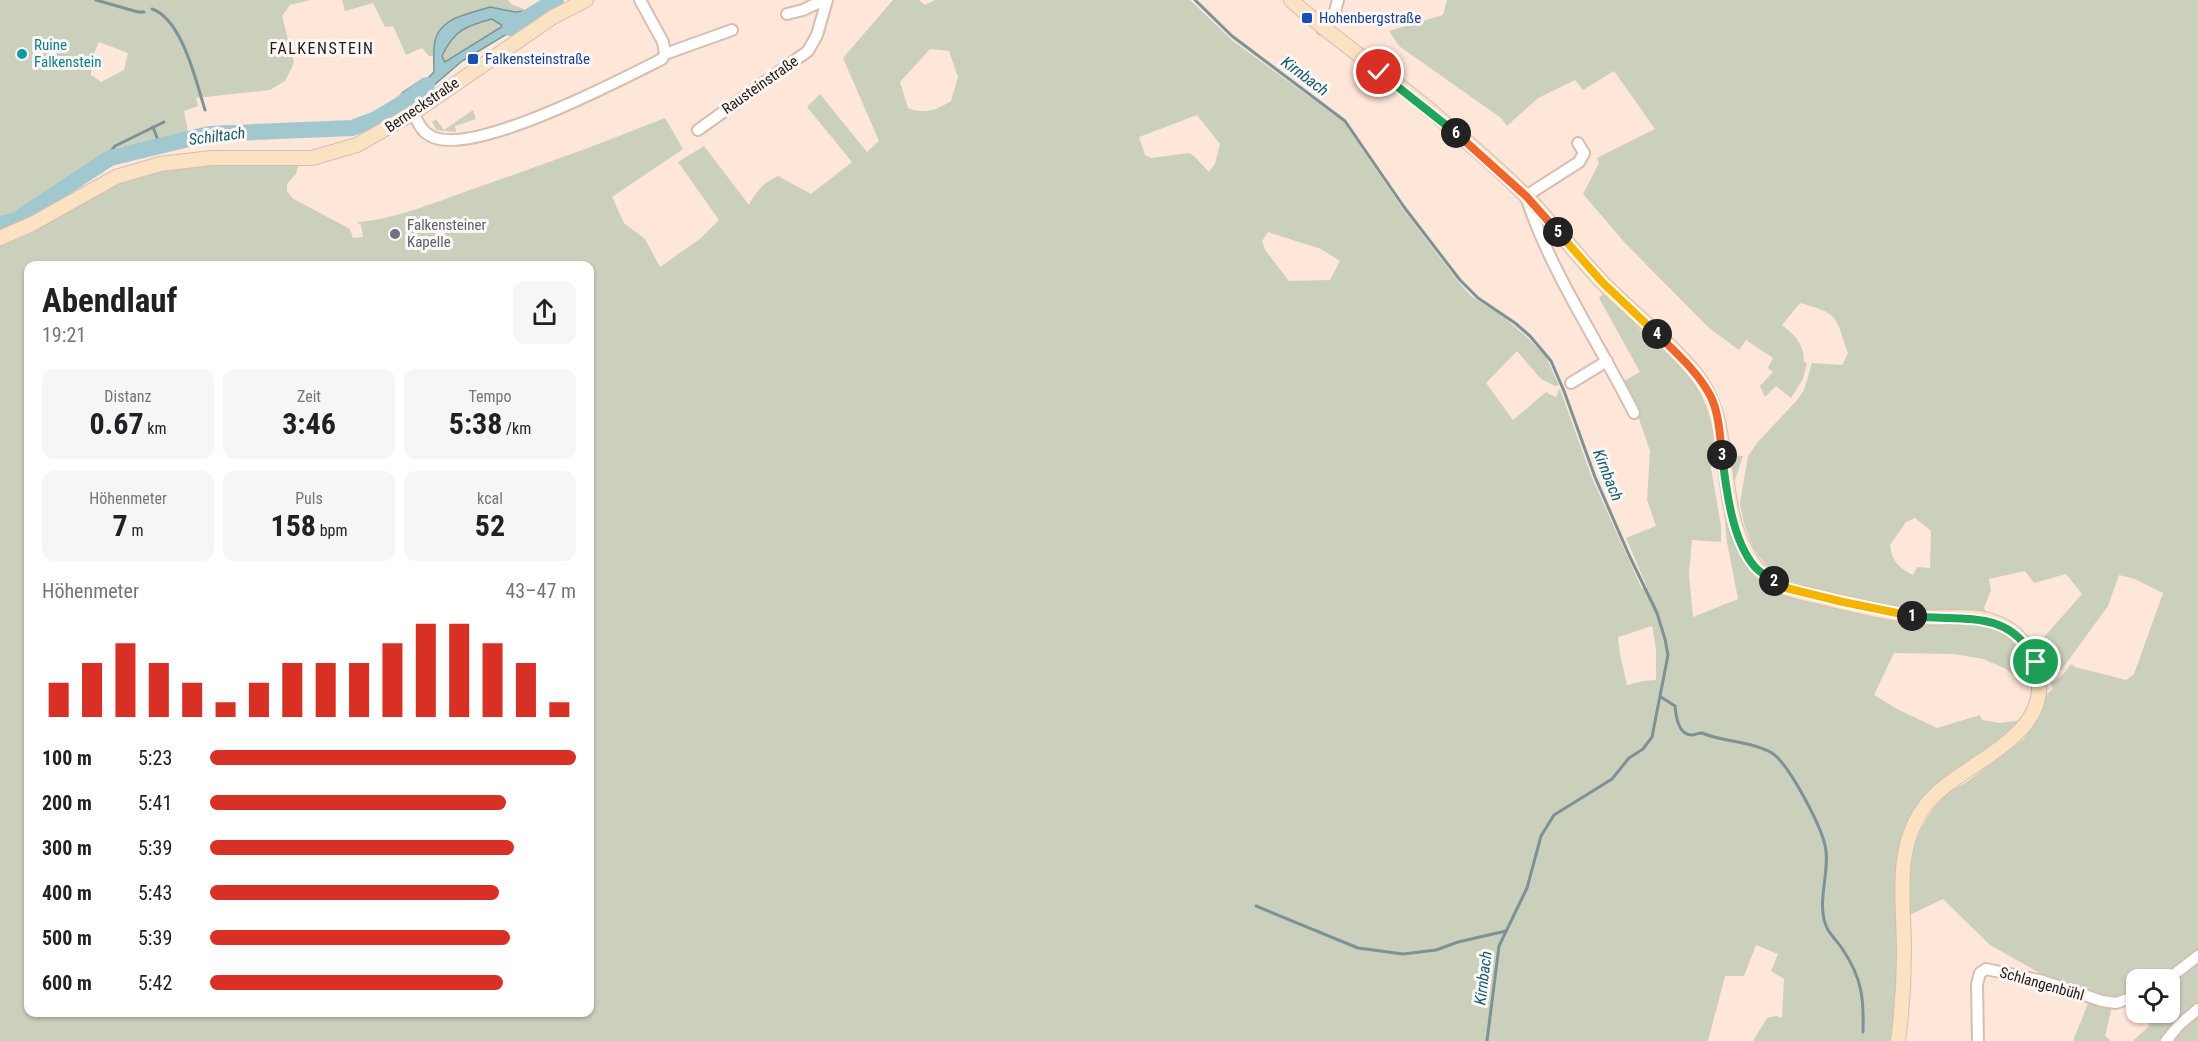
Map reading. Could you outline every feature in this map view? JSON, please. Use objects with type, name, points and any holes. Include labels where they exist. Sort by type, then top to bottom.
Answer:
[{"type":"main road","name":"Berneckstraße","points":[[0,238],[32,224],[116,177],[160,164],[212,158],[312,158],[357,145],[413,113],[553,17],[586,0]]},
{"type":"main road","points":[[1291,0],[1322,28],[1436,115],[1526,196],[1602,282],[1696,374],[1711,396],[1728,499],[1740,540],[1755,567],[1782,587],[1890,613],[1991,621],[2007,629],[2030,651],[2036,662],[2040,680],[2038,701],[2026,723],[2007,743],[1948,784],[1926,805],[1913,828],[1905,855],[1902,881],[1904,984],[1898,1041]]},
{"type":"street","points":[[640,0],[663,42],[665,54]]},
{"type":"street","points":[[787,14],[826,0]]},
{"type":"street","name":"Rausteinstraße","points":[[698,130],[808,51],[817,35],[826,0]]},
{"type":"street","points":[[1322,28],[1335,11],[1338,0]]},
{"type":"street","points":[[413,113],[430,137],[450,140],[472,138],[504,130],[559,109],[662,59],[665,54],[732,30]]},
{"type":"street","points":[[1578,143],[1584,153],[1579,162],[1526,196],[1538,228],[1634,413]]},
{"type":"street","points":[[1571,383],[1607,362]]},
{"type":"street","points":[[2180,970],[2198,956]]},
{"type":"street","name":"Schlangenbühl","points":[[1978,1041],[1977,984],[1980,973],[1986,969],[2043,981],[2102,1001],[2116,1003],[2126,1000]]},
{"type":"street","points":[[2166,1041],[2179,1025],[2198,1009]]},
{"type":"green space","points":[[0,0],[310,0],[290,5],[282,16],[294,63],[285,81],[270,90],[196,98],[198,106],[184,111],[188,132],[166,137],[126,152],[123,146],[104,152],[104,157],[27,206],[0,220]],"holes":[[[99,42],[128,53],[124,70],[101,82],[91,75],[91,60]]]},
{"type":"green space","points":[[342,0],[508,0],[525,11],[515,12],[490,7],[437,34],[433,56],[429,56],[422,48],[406,55],[393,26],[385,27],[373,3],[345,11]]},
{"type":"green space","points":[[893,0],[919,0],[925,5],[935,0],[1190,0],[1233,41],[1344,122],[1402,208],[1457,280],[1471,296],[1502,316],[1546,357],[1559,385],[1555,386],[1541,379],[1517,351],[1486,383],[1513,420],[1546,392],[1555,397],[1560,389],[1592,478],[1642,589],[1647,587],[1626,538],[1656,526],[1647,500],[1650,451],[1637,413],[1622,382],[1640,372],[1599,298],[1605,292],[1648,338],[1679,364],[1699,387],[1711,416],[1713,441],[1711,468],[1721,526],[1721,542],[1692,540],[1689,574],[1693,617],[1738,599],[1727,542],[1724,509],[1759,577],[1777,591],[1821,605],[1871,616],[1959,621],[1993,628],[2012,637],[2022,651],[2031,672],[2019,678],[2004,668],[1983,659],[1954,654],[1894,653],[1874,695],[1937,728],[1980,715],[1982,720],[2000,723],[2022,720],[1910,820],[1900,844],[1898,861],[1900,967],[1893,1041],[1753,1041],[1767,1018],[1776,1016],[1782,1018],[1784,979],[1771,971],[1778,954],[1756,945],[1744,976],[1725,976],[1708,1041],[0,1041],[0,244],[114,183],[156,169],[299,163],[296,174],[287,184],[287,191],[292,198],[350,229],[353,238],[363,237],[361,225],[357,222],[384,218],[427,206],[665,118],[683,149],[612,197],[624,223],[645,239],[660,267],[701,238],[719,220],[678,162],[704,146],[749,205],[760,188],[778,176],[811,194],[852,162],[807,107],[820,94],[867,152],[879,141],[843,58]],"holes":[[[930,49],[949,51],[958,77],[951,101],[935,109],[914,110],[908,108],[900,82]],[[1197,115],[1220,144],[1215,164],[1209,172],[1189,153],[1151,158],[1145,155],[1139,137]],[[1268,232],[1321,249],[1340,261],[1330,280],[1289,281],[1265,250],[1262,241]],[[1652,626],[1656,649],[1656,680],[1627,685],[1618,637]]]},
{"type":"green space","points":[[1447,0],[2198,0],[2198,953],[2174,969],[2126,969],[2126,996],[2109,1000],[2059,984],[1990,945],[1943,899],[1910,915],[1907,883],[1910,859],[1919,833],[1933,809],[1953,790],[2024,739],[2037,719],[2047,694],[2053,689],[2051,683],[2062,676],[2071,664],[2126,680],[2134,674],[2163,593],[2135,579],[2119,575],[2108,606],[2062,669],[2053,675],[2048,674],[2037,645],[2082,594],[2066,574],[2034,583],[2025,571],[1989,579],[1991,590],[1984,608],[1986,612],[1978,613],[1930,612],[1884,605],[1806,586],[1774,572],[1758,554],[1743,521],[1740,503],[1748,456],[1757,443],[1798,399],[1804,390],[1812,363],[1842,365],[1848,353],[1834,318],[1823,310],[1800,303],[1782,325],[1801,345],[1804,362],[1807,363],[1803,379],[1791,398],[1776,386],[1765,397],[1760,386],[1773,372],[1768,368],[1773,358],[1746,340],[1739,350],[1709,328],[1625,243],[1583,194],[1599,163],[1597,158],[1655,129],[1614,71],[1583,90],[1575,80],[1538,98],[1507,126],[1501,118],[1399,46],[1389,31],[1443,15]],"holes":[[[1915,518],[1931,531],[1930,568],[1917,567],[1913,575],[1904,570],[1892,555],[1890,545],[1906,522]]]},
{"type":"green space","points":[[492,19],[504,26],[446,62],[442,56],[456,35],[468,27]]},
{"type":"green space","points":[[473,110],[476,119],[455,126],[456,132],[437,130],[432,122],[436,119],[444,130]]},
{"type":"green space","points":[[1730,455],[1743,456],[1733,486]]},
{"type":"green space","points":[[2198,958],[2198,1006],[2163,1041],[2133,1041],[2149,1026],[2149,1023],[2180,1023],[2180,972]]},
{"type":"green space","points":[[2089,1001],[2112,1007],[2105,1036],[2111,1041],[2073,1041]]},
{"type":"green space","points":[[2198,1012],[2198,1041],[2170,1041]]},
{"type":"water","points":[[490,7],[515,12],[525,11],[530,20],[462,61],[419,98],[411,99],[402,93],[423,79],[427,79],[434,72],[434,43],[437,35],[447,23],[468,13]],"holes":[[[492,19],[503,26],[445,62],[442,56],[451,40],[462,30]]]},
{"type":"waterway","points":[[96,0],[144,12]]},
{"type":"waterway","name":"Schiltach","points":[[510,28],[556,0]]},
{"type":"waterway","name":"Kirnbach","points":[[1195,0],[1232,36],[1345,121],[1404,207],[1460,280],[1478,298],[1530,336],[1551,361],[1595,477],[1657,613],[1665,639],[1668,655],[1652,737],[1643,749],[1629,758],[1612,779],[1554,815],[1541,836],[1527,888],[1499,946],[1487,1041]]},
{"type":"waterway","points":[[152,9],[163,15],[180,38],[205,110]]},
{"type":"waterway","name":"Schiltach","points":[[0,224],[14,221],[110,158],[209,134],[352,128],[376,119],[427,85]]},
{"type":"waterway","points":[[108,159],[108,155],[115,146],[164,122]]},
{"type":"waterway","points":[[153,127],[160,146]]},
{"type":"waterway","points":[[1661,697],[1675,706],[1679,724],[1687,734],[1702,733],[1764,749],[1779,760],[1796,783],[1813,814],[1824,841],[1826,851],[1824,919],[1827,928],[1849,960],[1858,980],[1863,1009],[1863,1032]]},
{"type":"waterway","points":[[1256,906],[1358,948],[1403,954],[1436,950],[1458,942],[1506,931]]},
{"type":"place","name":"Hohenbergstraße","points":[[1307,18]]},
{"type":"place","name":"Ruine Falkenstein","points":[[22,54]]},
{"type":"place","name":"Falkensteinstraße","points":[[473,59]]},
{"type":"place","name":"Falkensteiner Kapelle","points":[[395,234]]},
{"type":"district","name":"FALKENSTEIN","points":[[322,48]]},
{"type":"route","points":[[1379,72],[1436,115],[1526,196],[1602,282],[1696,374],[1711,396],[1717,418],[1728,499],[1740,540],[1755,567],[1782,587],[1890,613],[1991,621],[2020,639],[2036,662]]}]
